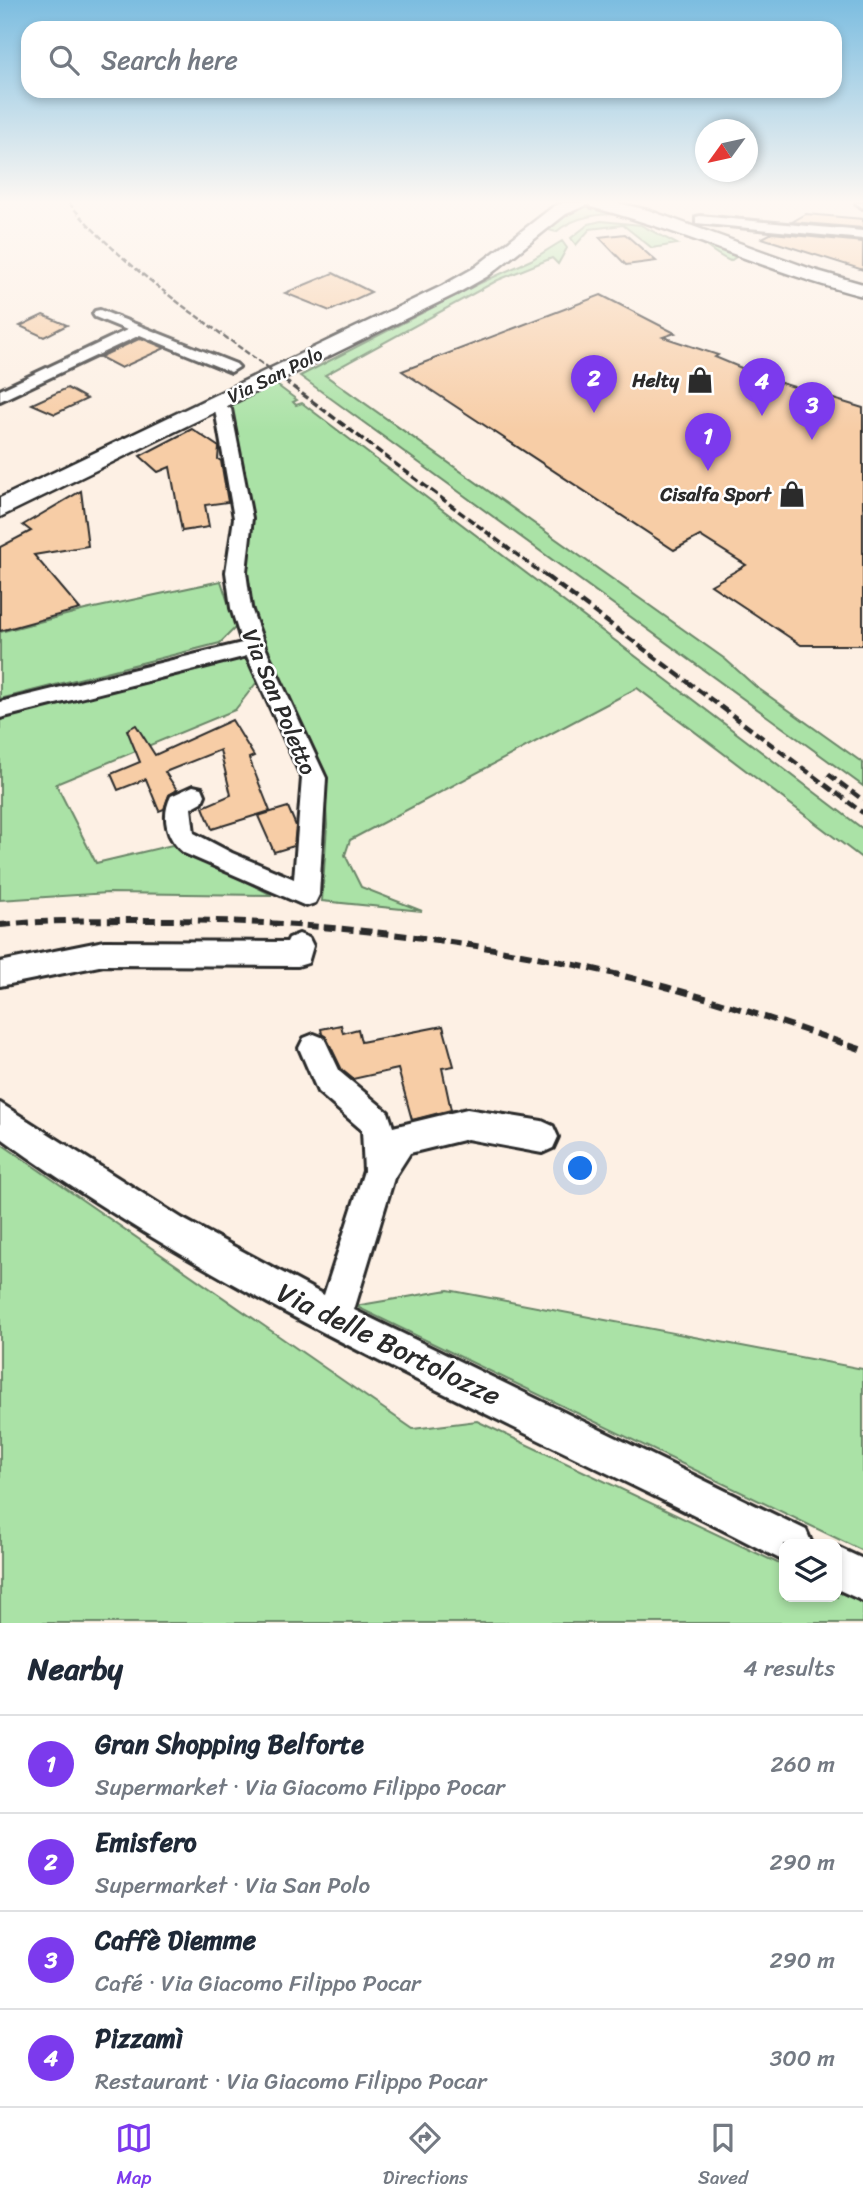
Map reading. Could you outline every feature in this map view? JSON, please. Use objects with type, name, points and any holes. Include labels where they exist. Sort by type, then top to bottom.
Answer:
[{"type":"main road","name":"Via San Polo","points":[[0,509],[469,279]]},
{"type":"main road","name":"Via San Polo","points":[[824,279],[863,290]]},
{"type":"main road","points":[[841,279],[863,285]]},
{"type":"street","points":[[100,314],[230,367]]},
{"type":"street","points":[[0,396],[139,330]]},
{"type":"street","name":"Via San Poletto","points":[[193,795],[180,803],[177,820],[185,840],[306,895],[314,778],[254,647],[241,608],[236,572],[243,518],[223,409]]},
{"type":"street","points":[[0,710],[254,647]]},
{"type":"street","points":[[0,974],[104,953],[298,954],[299,946]]},
{"type":"street","points":[[314,1048],[329,1082],[377,1124],[380,1171]]},
{"type":"street","name":"Via delle Bortolozze","points":[[0,1118],[170,1233],[334,1320],[660,1476],[782,1539]]},
{"type":"street","points":[[334,1320],[380,1171],[400,1140],[467,1124],[542,1137]]},
{"type":"street","points":[[842,1570],[863,1581]]},
{"type":"green space","points":[[490,279],[501,279],[325,375],[725,659],[755,686],[863,763],[863,786],[300,376]]},
{"type":"green space","points":[[274,383],[297,400],[293,402],[296,405],[302,403],[863,829],[863,859],[637,688],[350,840],[345,855],[361,887],[422,911],[322,901],[327,825],[324,772],[262,641],[245,575],[252,513],[229,404]]},
{"type":"green space","points":[[221,581],[236,627],[220,643],[0,699],[0,632],[85,610]]},
{"type":"green space","points":[[226,659],[249,659],[260,678],[235,710],[56,784],[96,863],[172,845],[272,895],[108,893],[0,900],[0,717]]},
{"type":"green space","points":[[0,1143],[413,1429],[477,1421],[779,1564],[779,1602],[842,1602],[842,1593],[863,1603],[863,1623],[0,1623]]},
{"type":"green space","points":[[448,1290],[863,1369],[863,1551],[842,1539],[355,1306]]},
{"type":"building","points":[[319,279],[344,279],[371,292],[330,311],[285,293]]},
{"type":"building","points":[[601,295],[675,333],[663,337],[718,355],[715,357],[768,379],[863,408],[863,645],[801,645],[711,585],[746,565],[700,536],[674,550],[402,371]]},
{"type":"building","points":[[43,315],[67,325],[44,337],[20,326]]},
{"type":"building","points":[[141,338],[165,348],[121,368],[100,357]]},
{"type":"building","points":[[67,388],[87,399],[55,414],[32,404]]},
{"type":"building","points":[[192,429],[219,447],[218,459],[221,461],[228,502],[205,505],[209,527],[182,531],[170,467],[158,472],[140,456]]},
{"type":"building","points":[[81,491],[88,546],[34,555],[80,609],[0,631],[0,547],[31,531],[23,525]]},
{"type":"building","points":[[232,720],[254,756],[249,758],[270,811],[212,829],[203,807],[231,795],[220,750],[165,772],[177,790],[169,795],[164,809],[159,811],[146,779],[118,790],[111,774],[140,762],[127,730],[136,725],[155,755]]},
{"type":"building","points":[[288,807],[296,826],[294,846],[274,852],[258,816]]},
{"type":"building","points":[[341,1025],[343,1033],[358,1029],[361,1042],[443,1026],[454,1066],[442,1068],[451,1110],[412,1120],[398,1069],[353,1079],[342,1070],[322,1034],[321,1029]]},
{"type":"railway","points":[[148,279],[268,368]]},
{"type":"railway","points":[[265,366],[548,578]]},
{"type":"railway","points":[[546,576],[863,813]]},
{"type":"railway","points":[[828,774],[863,800]]},
{"type":"railway","points":[[0,925],[96,920],[218,921],[348,929],[476,946],[603,971],[666,987],[863,1050]]},
{"type":"place","name":"Helty","points":[[700,380]]},
{"type":"place","name":"Emisfero","points":[[594,413]]},
{"type":"place","name":"Pizzamì","points":[[762,416]]},
{"type":"place","name":"Caffè Diemme","points":[[812,440]]},
{"type":"place","name":"Gran Shopping Belforte","points":[[708,471]]},
{"type":"place","name":"Cisalfa Sport","points":[[792,494]]}]
